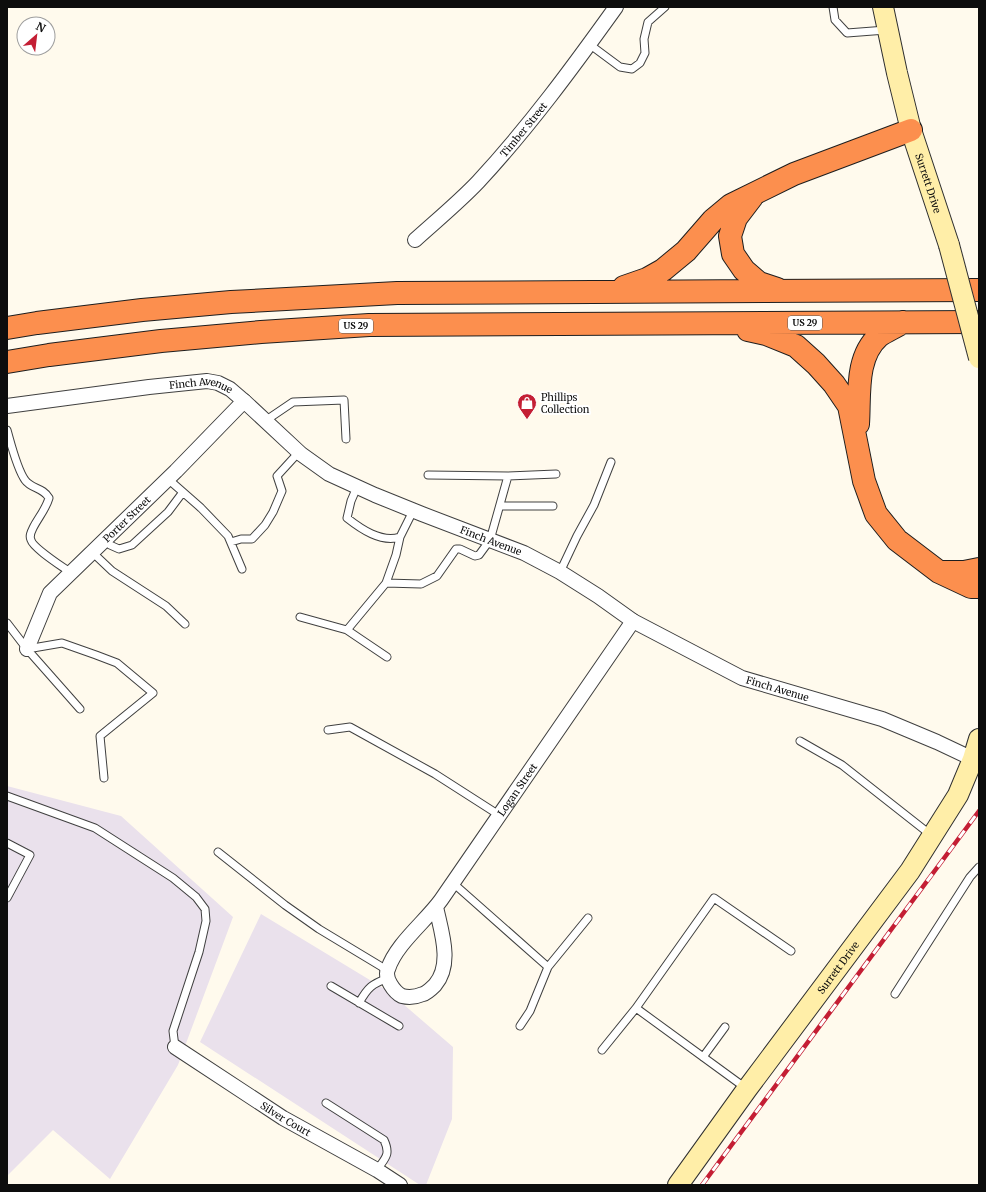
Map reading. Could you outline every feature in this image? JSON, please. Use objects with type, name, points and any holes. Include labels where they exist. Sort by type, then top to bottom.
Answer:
[{"type":"highway","points":[[610,292],[647,279],[663,270],[686,251],[713,220],[730,205],[794,174],[911,130]]},
{"type":"highway","points":[[757,192],[736,218],[730,236],[733,254],[744,270],[759,283],[788,292]]},
{"type":"highway","points":[[7,328],[142,310],[232,302],[397,293],[979,290]]},
{"type":"highway","points":[[857,447],[861,371],[868,349],[879,336],[903,322]]},
{"type":"highway","name":"US 29","points":[[7,362],[49,355],[161,341],[261,332],[362,326],[979,322]]},
{"type":"highway","points":[[708,323],[766,334],[796,346],[816,364],[834,384],[849,406],[864,481],[876,514],[897,540],[939,572],[971,587],[979,587]]},
{"type":"highway","points":[[939,572],[964,572],[979,569]]},
{"type":"street","name":"Timber Street","points":[[415,240],[477,182],[517,137],[571,70],[616,7]]},
{"type":"street","name":"Surrett Drive","points":[[883,7],[911,130],[949,245],[979,358]]},
{"type":"street","name":"Finch Avenue","points":[[7,406],[142,388],[207,381],[218,382],[230,389],[299,452],[329,474],[414,511],[524,553],[560,572],[598,596],[633,621],[742,678],[882,719],[937,742],[976,761]]},
{"type":"street","name":"Porter Street","points":[[27,649],[50,593],[168,478],[244,401]]},
{"type":"street","name":"Logan Street","points":[[388,974],[396,954],[436,907],[633,621]]},
{"type":"street","name":"Surrett Drive","points":[[678,1185],[747,1089],[910,871],[958,795],[976,761],[979,739]]},
{"type":"street","points":[[388,974],[396,992],[403,996],[413,998],[426,993],[438,980],[443,969],[445,954],[436,907]]},
{"type":"street","name":"Silver Court","points":[[175,1047],[283,1118],[377,1170],[400,1185]]},
{"type":"lane","points":[[589,44],[620,67],[632,70],[640,63],[645,53],[644,39],[648,22],[664,7]]},
{"type":"lane","points":[[833,7],[835,20],[847,33],[888,30]]},
{"type":"lane","points":[[265,421],[293,402],[344,400],[346,439]]},
{"type":"lane","points":[[7,430],[24,480],[28,484],[46,493],[49,498],[48,503],[33,528],[30,536],[31,542],[36,548],[71,573]]},
{"type":"lane","points":[[231,542],[241,539],[252,539],[265,525],[273,512],[282,491],[277,476],[299,452]]},
{"type":"lane","points":[[560,572],[594,505],[611,462]]},
{"type":"lane","points":[[428,475],[508,476],[556,474]]},
{"type":"lane","points":[[386,583],[422,584],[437,576],[456,549],[460,549],[475,556],[479,555],[490,540],[508,476]]},
{"type":"lane","points":[[168,478],[228,536],[242,569]]},
{"type":"lane","points":[[357,487],[351,501],[347,518],[360,528],[377,536],[393,539],[400,537]]},
{"type":"lane","points":[[106,539],[110,545],[120,549],[132,545],[168,512],[183,492]]},
{"type":"lane","points":[[500,506],[553,506]]},
{"type":"lane","points":[[347,630],[386,583],[396,555],[400,537],[414,511]]},
{"type":"lane","points":[[92,552],[112,572],[166,606],[185,624]]},
{"type":"lane","points":[[300,617],[347,630],[387,657]]},
{"type":"lane","points":[[7,623],[27,649],[80,708]]},
{"type":"lane","points":[[27,649],[62,643],[117,663],[153,693],[100,736],[104,778]]},
{"type":"lane","points":[[328,730],[350,727],[435,774],[499,815]]},
{"type":"lane","points":[[800,741],[842,765],[932,836]]},
{"type":"lane","points":[[7,796],[96,828],[174,878],[196,897],[205,909],[206,921],[199,952],[173,1030],[175,1047]]},
{"type":"lane","points":[[7,843],[30,856],[7,898]]},
{"type":"lane","points":[[218,852],[285,905],[388,974],[374,983],[359,1003]]},
{"type":"lane","points":[[895,994],[970,877],[979,867]]},
{"type":"lane","points":[[453,883],[548,966]]},
{"type":"lane","points":[[602,1050],[636,1008],[714,898],[791,951]]},
{"type":"lane","points":[[520,1026],[530,1011],[548,966],[588,918]]},
{"type":"lane","points":[[331,986],[399,1026]]},
{"type":"lane","points":[[636,1008],[747,1089]]},
{"type":"lane","points":[[703,1057],[725,1027]]},
{"type":"lane","points":[[326,1103],[384,1140],[388,1154],[377,1170]]},
{"type":"shaded area","points":[[7,786],[121,816],[233,917],[178,1065],[110,1179],[53,1130],[7,1176]]},
{"type":"shaded area","points":[[261,914],[388,991],[453,1047],[452,1119],[426,1185],[420,1185],[200,1042]]},
{"type":"railway","points":[[702,1185],[979,811]]},
{"type":"place","name":"Phillips Collection","points":[[527,420]]}]
